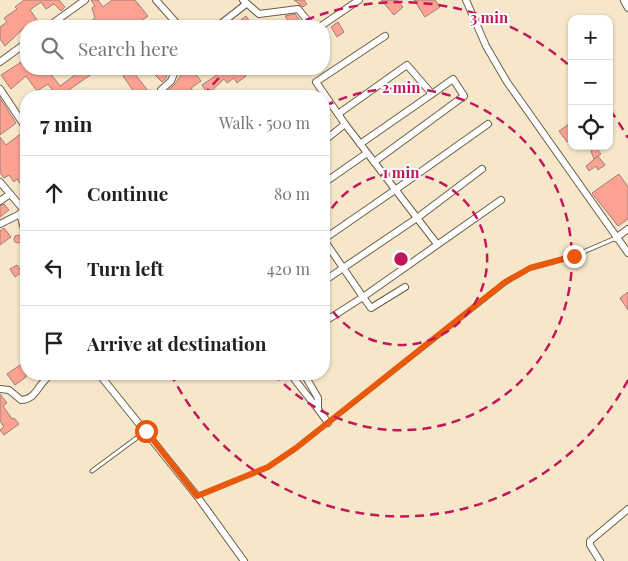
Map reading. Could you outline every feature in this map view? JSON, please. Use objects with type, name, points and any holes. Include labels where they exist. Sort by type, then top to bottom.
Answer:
[{"type":"street","points":[[57,20],[85,0]]},
{"type":"street","points":[[156,0],[174,20]]},
{"type":"street","points":[[330,20],[359,0]]},
{"type":"street","points":[[466,0],[486,46],[507,82],[628,253]]},
{"type":"street","points":[[626,0],[624,1],[628,8]]},
{"type":"street","points":[[225,20],[245,2],[259,14],[265,15],[298,9],[307,20]]},
{"type":"street","points":[[330,73],[385,36]]},
{"type":"street","points":[[0,62],[20,47]]},
{"type":"street","points":[[338,114],[407,65],[432,94]]},
{"type":"street","points":[[161,90],[172,81],[174,75]]},
{"type":"street","points":[[322,90],[316,82],[326,75]]},
{"type":"street","points":[[360,144],[453,79],[464,96],[374,162]]},
{"type":"street","points":[[0,89],[20,119]]},
{"type":"street","points":[[330,102],[437,244]]},
{"type":"street","points":[[330,135],[345,124]]},
{"type":"street","points":[[330,236],[488,124]]},
{"type":"street","points":[[330,179],[367,153]]},
{"type":"street","points":[[330,277],[417,218],[482,169]]},
{"type":"street","points":[[0,182],[20,206]]},
{"type":"street","points":[[0,201],[10,194]]},
{"type":"street","points":[[330,318],[501,200]]},
{"type":"street","points":[[0,224],[20,212]]},
{"type":"street","points":[[616,238],[628,229]]},
{"type":"street","points":[[330,249],[371,308],[405,287]]},
{"type":"street","points":[[0,389],[9,390],[21,400],[26,400],[36,395],[41,382],[44,380]]},
{"type":"street","points":[[103,380],[197,496],[244,561]]},
{"type":"street","points":[[295,380],[306,397],[318,408],[328,423]]},
{"type":"street","points":[[308,380],[318,398],[318,408]]},
{"type":"street","points":[[600,561],[590,545],[590,541],[628,509]]},
{"type":"lane","points":[[197,496],[268,467],[328,423],[505,282],[530,268],[574,256],[616,238]]},
{"type":"lane","points":[[92,472],[146,431]]},
{"type":"building","points":[[24,0],[59,0],[65,7],[61,11],[54,4],[46,9],[41,2],[30,10],[37,20],[20,20],[20,32],[5,46],[0,39],[0,27],[7,22],[4,18],[17,9],[15,7]]},
{"type":"building","points":[[91,0],[98,0],[103,7],[112,0],[135,0],[148,16],[142,20],[92,20],[95,18],[92,8],[95,6]]},
{"type":"building","points":[[294,0],[304,0],[307,4],[303,7]]},
{"type":"building","points":[[381,0],[397,0],[403,7],[394,15]]},
{"type":"building","points":[[414,0],[435,0],[440,7],[425,17]]},
{"type":"building","points":[[295,14],[300,20],[288,20],[285,16]]},
{"type":"building","points":[[246,16],[249,20],[241,20]]},
{"type":"building","points":[[338,22],[344,32],[337,37],[331,27]]},
{"type":"building","points":[[20,63],[20,75],[52,75],[60,86],[75,75],[90,75],[69,90],[52,90],[48,84],[36,90],[26,76],[11,89],[1,75]]},
{"type":"building","points":[[136,75],[147,90],[133,90],[123,76]]},
{"type":"building","points":[[155,75],[166,75],[167,77],[162,82]]},
{"type":"building","points":[[181,75],[196,75],[201,81],[191,88],[192,90],[168,90]]},
{"type":"building","points":[[217,75],[246,76],[237,83],[234,78],[227,83],[224,79],[212,90],[205,90],[202,85]]},
{"type":"building","points":[[0,98],[16,123],[0,135]]},
{"type":"building","points":[[568,125],[568,141],[567,142],[559,131]]},
{"type":"building","points":[[20,134],[20,183],[17,179],[14,182],[9,175],[4,178],[0,173],[0,137],[6,145]]},
{"type":"building","points":[[598,150],[601,154],[594,159],[591,151]]},
{"type":"building","points":[[598,156],[605,165],[598,170],[596,166],[589,171],[586,166]]},
{"type":"building","points":[[619,174],[628,187],[628,219],[618,226],[592,193]]},
{"type":"building","points":[[4,204],[9,210],[0,217],[0,206]]},
{"type":"building","points":[[4,228],[11,237],[0,245],[0,231]]},
{"type":"building","points":[[18,235],[20,236],[20,242],[18,243],[14,239]]},
{"type":"building","points":[[17,265],[20,273],[15,277],[10,269]]},
{"type":"building","points":[[628,292],[628,310],[620,298]]},
{"type":"building","points":[[20,365],[20,380],[22,380],[15,385],[7,374]]},
{"type":"building","points":[[0,394],[7,403],[3,406],[12,419],[14,418],[19,424],[4,435],[0,430],[4,427],[0,421]]},
{"type":"route","points":[[146,431],[197,496],[268,467],[296,448],[455,324],[505,282],[530,268],[574,256]]}]
